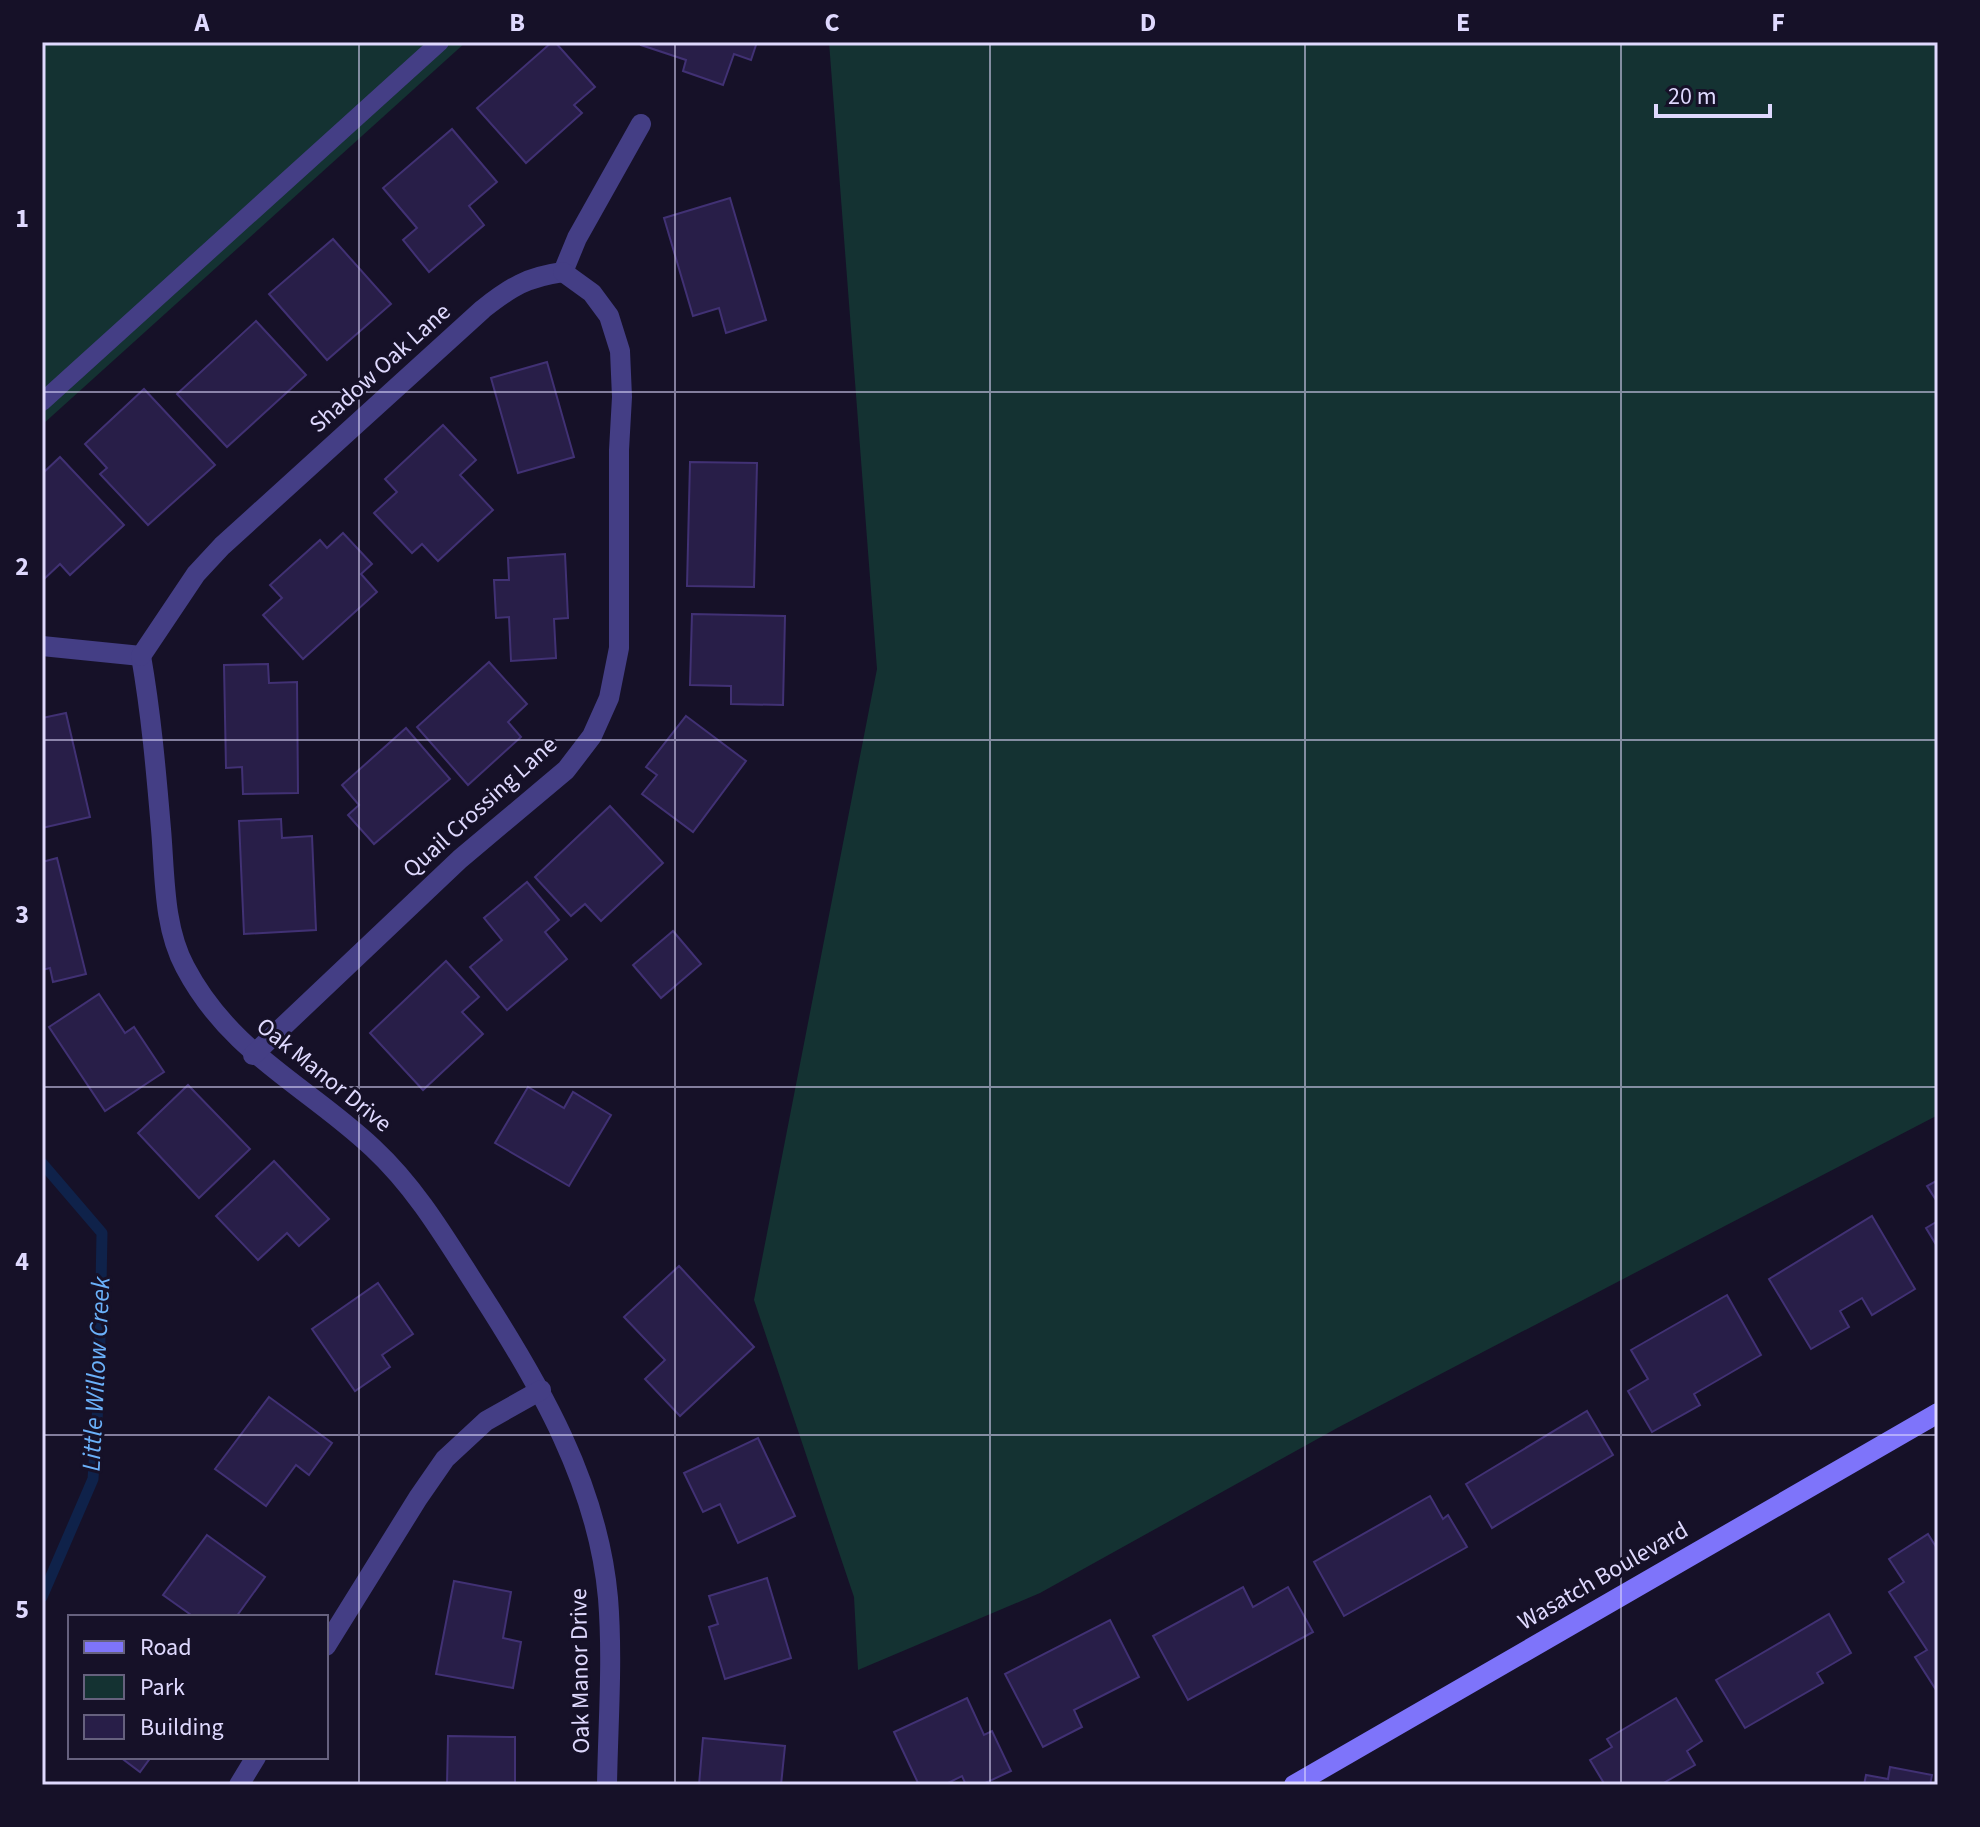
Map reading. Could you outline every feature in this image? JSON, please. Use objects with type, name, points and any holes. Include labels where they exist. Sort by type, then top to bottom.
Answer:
[{"type":"main road","name":"Wasatch Boulevard","points":[[1294,1785],[1938,1413]]},
{"type":"street","points":[[563,272],[577,238],[641,124]]},
{"type":"street","name":"Shadow Oak Lane","points":[[141,656],[196,574],[233,535],[509,289],[535,276],[563,272]]},
{"type":"street","name":"Quail Crossing Lane","points":[[253,1055],[460,859],[566,770],[592,736],[609,698],[619,648],[620,351],[609,316],[592,293],[563,272]]},
{"type":"street","points":[[42,646],[141,656]]},
{"type":"street","name":"Oak Manor Drive","points":[[141,656],[151,714],[168,912],[183,964],[204,1001],[253,1055],[340,1118],[411,1186],[541,1390],[575,1465],[589,1510],[608,1596],[607,1785]]},
{"type":"street","points":[[328,1643],[445,1459],[486,1421],[541,1390]]},
{"type":"street","points":[[239,1785],[255,1759]]},
{"type":"lane","points":[[42,402],[440,42]]},
{"type":"green space","points":[[42,42],[466,42],[42,425]]},
{"type":"green space","points":[[829,42],[1938,42],[1938,1115],[1339,1427],[1040,1593],[858,1670],[854,1597],[754,1300],[877,669]]},
{"type":"building","points":[[552,42],[595,87],[574,105],[582,113],[526,163],[477,108]]},
{"type":"building","points":[[642,42],[757,42],[751,60],[734,54],[723,85],[683,71],[686,60],[641,45]]},
{"type":"building","points":[[452,129],[497,182],[469,206],[484,225],[429,272],[403,240],[417,228],[383,188]]},
{"type":"building","points":[[730,198],[766,320],[726,333],[719,308],[693,316],[664,218]]},
{"type":"building","points":[[333,239],[391,304],[327,360],[269,294]]},
{"type":"building","points":[[256,321],[306,375],[227,447],[177,394]]},
{"type":"building","points":[[547,362],[574,457],[518,473],[491,378]]},
{"type":"building","points":[[144,389],[215,465],[148,525],[100,474],[107,468],[85,444]]},
{"type":"building","points":[[443,425],[476,460],[460,475],[493,510],[438,561],[422,544],[412,553],[374,513],[397,492],[385,479]]},
{"type":"building","points":[[60,457],[124,525],[70,575],[60,564],[42,581],[42,474]]},
{"type":"building","points":[[690,462],[757,463],[754,587],[687,586]]},
{"type":"building","points":[[343,533],[372,564],[361,574],[377,592],[303,659],[263,615],[282,598],[270,585],[320,540],[327,548]]},
{"type":"building","points":[[565,554],[568,618],[554,619],[556,658],[511,661],[509,617],[496,618],[494,580],[509,580],[508,558]]},
{"type":"building","points":[[692,614],[785,616],[783,705],[731,704],[731,686],[690,685]]},
{"type":"building","points":[[489,662],[527,704],[508,722],[521,737],[468,785],[417,727]]},
{"type":"building","points":[[268,664],[269,683],[297,682],[298,793],[243,794],[242,767],[226,768],[224,665]]},
{"type":"building","points":[[66,713],[90,817],[42,828],[42,718]]},
{"type":"building","points":[[686,716],[746,761],[693,832],[642,794],[657,775],[646,767]]},
{"type":"building","points":[[406,728],[450,779],[374,844],[348,815],[359,805],[342,785]]},
{"type":"building","points":[[610,806],[663,863],[601,921],[585,904],[571,916],[535,877]]},
{"type":"building","points":[[281,819],[282,838],[312,836],[316,930],[244,934],[239,821]]},
{"type":"building","points":[[57,858],[86,974],[53,982],[50,968],[42,970],[42,862]]},
{"type":"building","points":[[527,882],[559,920],[545,932],[567,959],[507,1010],[470,967],[502,940],[484,918]]},
{"type":"building","points":[[673,931],[701,964],[661,998],[633,965]]},
{"type":"building","points":[[446,961],[479,997],[462,1012],[483,1034],[423,1090],[370,1033]]},
{"type":"building","points":[[99,994],[125,1033],[134,1027],[164,1072],[105,1111],[49,1027]]},
{"type":"building","points":[[188,1085],[250,1149],[199,1198],[138,1133]]},
{"type":"building","points":[[528,1087],[564,1108],[573,1092],[611,1115],[569,1186],[495,1143]]},
{"type":"building","points":[[274,1161],[329,1219],[299,1246],[287,1233],[258,1260],[216,1216]]},
{"type":"building","points":[[1938,1180],[1938,1203],[1927,1186]]},
{"type":"building","points":[[1872,1216],[1915,1289],[1872,1315],[1862,1298],[1840,1311],[1849,1327],[1811,1349],[1769,1279]]},
{"type":"building","points":[[1938,1221],[1938,1248],[1926,1228]]},
{"type":"building","points":[[679,1266],[754,1347],[680,1416],[645,1379],[665,1360],[624,1317]]},
{"type":"building","points":[[378,1283],[413,1334],[382,1355],[390,1367],[355,1391],[312,1329]]},
{"type":"building","points":[[1727,1295],[1761,1355],[1694,1394],[1700,1405],[1652,1432],[1628,1391],[1648,1379],[1631,1350]]},
{"type":"building","points":[[269,1397],[332,1443],[309,1475],[296,1465],[266,1506],[215,1469]]},
{"type":"building","points":[[1587,1411],[1613,1455],[1492,1528],[1466,1484]]},
{"type":"building","points":[[758,1438],[795,1516],[738,1543],[720,1504],[703,1512],[684,1473]]},
{"type":"building","points":[[1430,1496],[1443,1519],[1448,1515],[1467,1547],[1344,1616],[1314,1562]]},
{"type":"building","points":[[1928,1534],[1938,1550],[1938,1693],[1915,1657],[1927,1650],[1889,1592],[1904,1582],[1889,1559]]},
{"type":"building","points":[[207,1535],[265,1577],[237,1615],[191,1615],[163,1595]]},
{"type":"building","points":[[767,1578],[791,1658],[725,1679],[709,1627],[718,1624],[709,1596]]},
{"type":"building","points":[[454,1581],[511,1592],[503,1638],[521,1642],[513,1688],[436,1674]]},
{"type":"building","points":[[1243,1587],[1253,1607],[1288,1587],[1313,1632],[1188,1700],[1153,1636]]},
{"type":"building","points":[[1829,1614],[1851,1653],[1817,1673],[1823,1683],[1745,1728],[1716,1680]]},
{"type":"building","points":[[1110,1620],[1139,1677],[1074,1710],[1082,1727],[1043,1747],[1005,1674]]},
{"type":"building","points":[[967,1698],[984,1735],[992,1731],[1011,1771],[981,1785],[966,1785],[962,1776],[944,1785],[919,1785],[894,1732]]},
{"type":"building","points":[[1676,1698],[1702,1741],[1687,1751],[1695,1765],[1660,1785],[1605,1785],[1590,1760],[1612,1747],[1607,1739]]},
{"type":"building","points":[[448,1736],[515,1737],[515,1785],[447,1785]]},
{"type":"building","points":[[703,1738],[785,1746],[781,1785],[699,1785]]},
{"type":"building","points":[[123,1759],[150,1759],[140,1772]]},
{"type":"building","points":[[1890,1767],[1932,1775],[1930,1785],[1864,1785],[1866,1775],[1888,1779]]},
{"type":"waterway","name":"Little Willow Creek","points":[[42,1163],[102,1233],[99,1390],[93,1479],[42,1597]]}]
